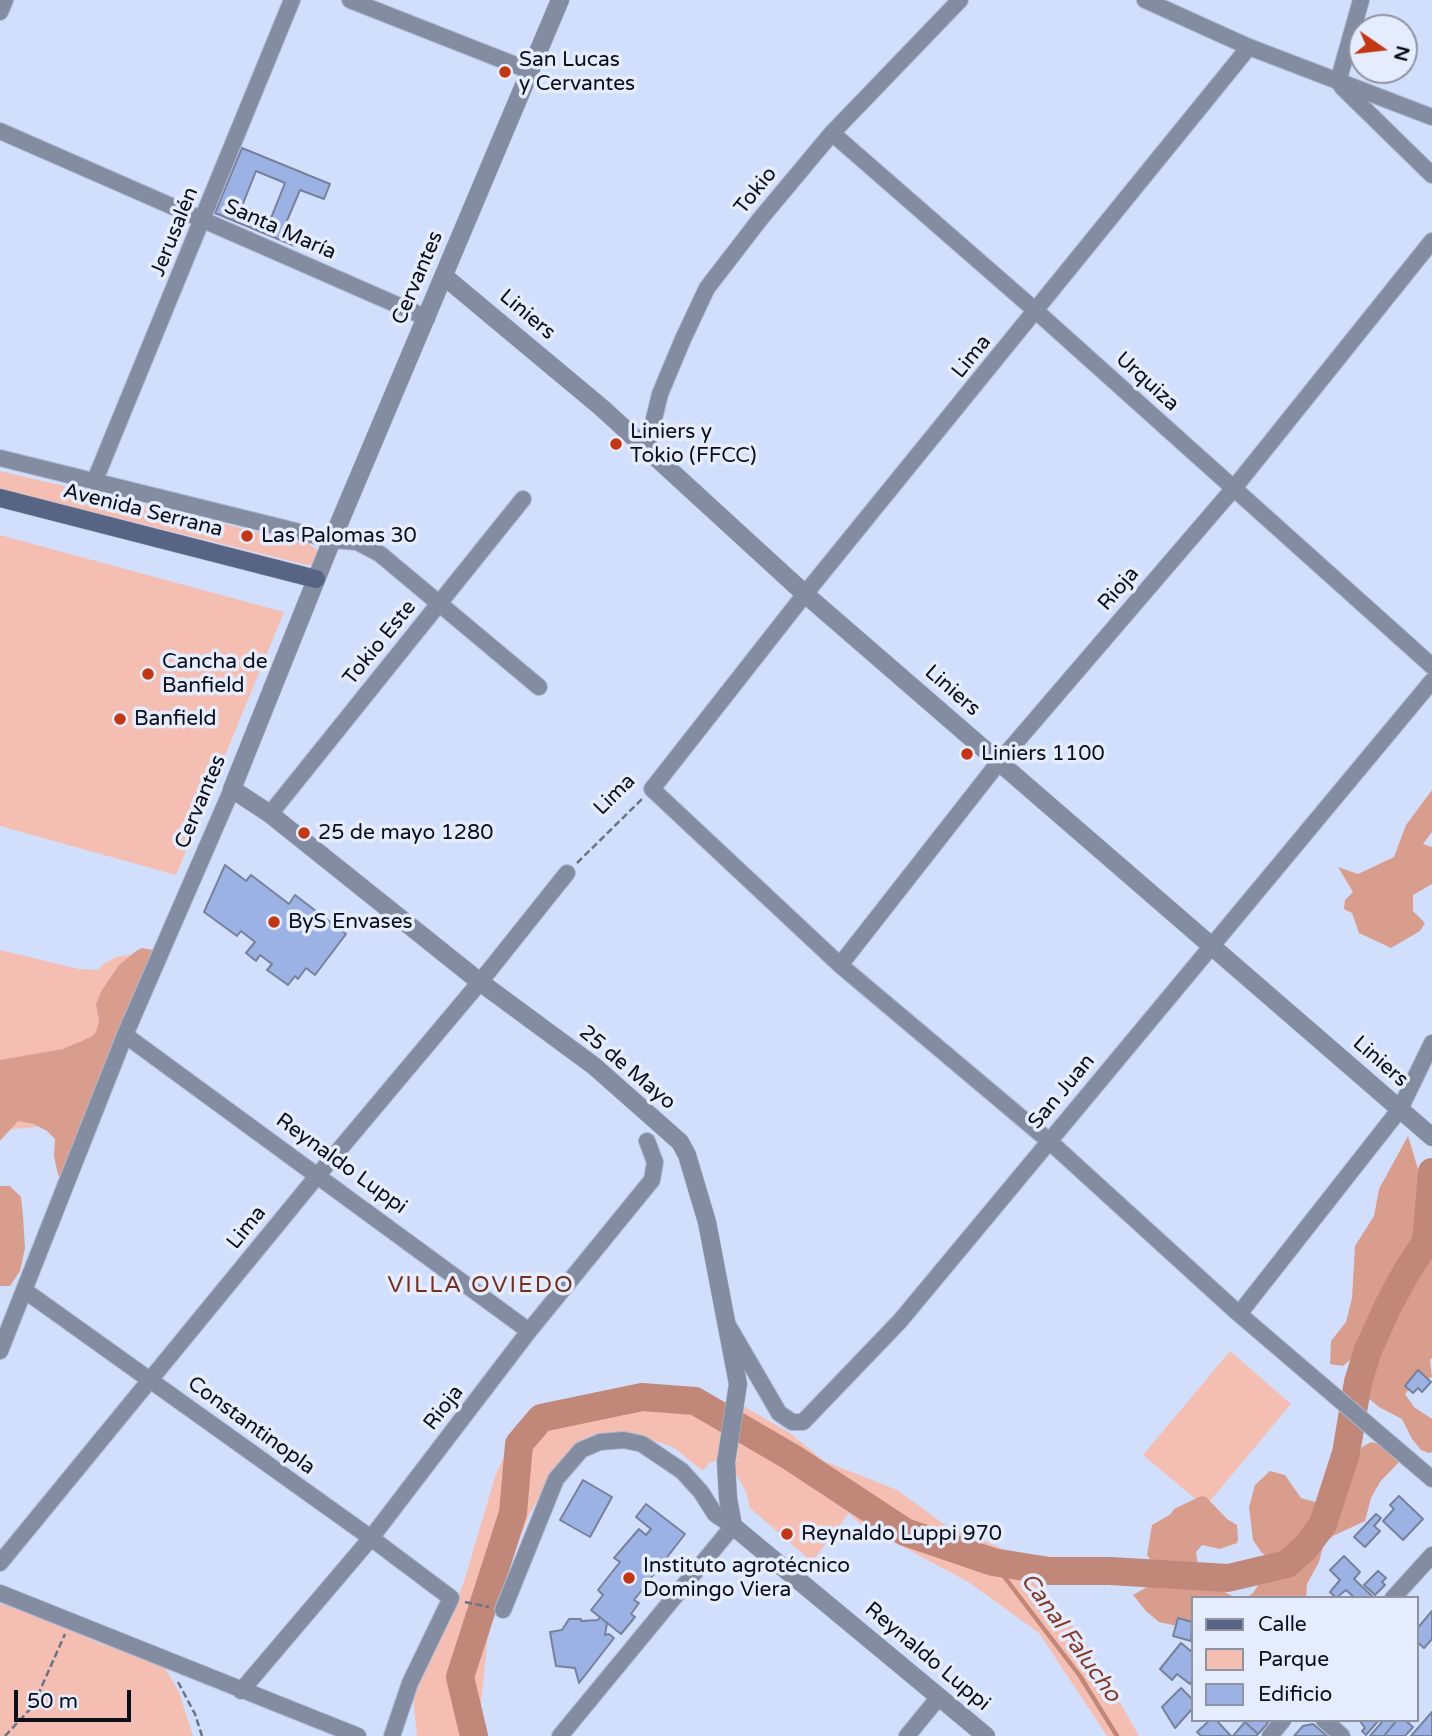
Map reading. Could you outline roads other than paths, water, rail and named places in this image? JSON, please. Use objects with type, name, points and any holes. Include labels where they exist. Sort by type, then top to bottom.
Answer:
[{"type":"main road","name":"Avenida Serrana","points":[[0,498],[316,579]]},
{"type":"street","points":[[0,12],[5,0]]},
{"type":"street","name":"Jerusalén","points":[[95,480],[292,0]]},
{"type":"street","points":[[350,0],[528,70]]},
{"type":"street","name":"Cervantes","points":[[0,1351],[125,1035],[232,789],[331,540],[427,318],[528,70],[560,0]]},
{"type":"street","name":"Tokio","points":[[647,448],[660,394],[707,288],[832,133],[960,0]]},
{"type":"street","points":[[1145,0],[1249,47],[1432,117]]},
{"type":"street","points":[[1338,82],[1361,0]]},
{"type":"street","name":"Lima","points":[[840,965],[652,789],[805,594],[1249,47]]},
{"type":"street","points":[[1338,82],[1432,175]]},
{"type":"street","name":"Santa María","points":[[0,131],[427,318]]},
{"type":"street","name":"Urquiza","points":[[832,133],[1036,311],[1432,666]]},
{"type":"street","name":"Rioja","points":[[840,965],[999,762],[1234,488],[1432,241]]},
{"type":"street","name":"Liniers","points":[[444,276],[602,408],[805,594],[1432,1137]]},
{"type":"street","points":[[0,458],[331,540],[357,542],[369,547],[539,687]]},
{"type":"street","name":"Tokio Este","points":[[270,814],[523,499]]},
{"type":"street","name":"San Juan","points":[[726,1322],[779,1413],[792,1422],[803,1422],[900,1321],[1432,681]]},
{"type":"street","name":"25 de Mayo","points":[[232,789],[270,814],[480,982],[594,1066],[681,1142],[707,1222],[738,1384],[726,1462],[733,1527]]},
{"type":"street","name":"Lima","points":[[0,1563],[567,873]]},
{"type":"street","points":[[840,965],[1049,1141],[1239,1314],[1432,1479]]},
{"type":"street","name":"Reynaldo Luppi","points":[[125,1035],[529,1331]]},
{"type":"street","points":[[1239,1314],[1400,1109],[1432,1043]]},
{"type":"street","name":"Rioja","points":[[241,1691],[371,1538],[529,1331],[652,1180],[655,1162],[647,1141]]},
{"type":"street","name":"Constantinopla","points":[[24,1290],[451,1598],[410,1683],[392,1736]]},
{"type":"street","name":"Reynaldo Luppi","points":[[503,1610],[556,1479],[581,1450],[600,1442],[624,1440],[642,1444],[682,1471],[701,1492],[715,1514],[986,1736]]},
{"type":"street","points":[[570,1733],[733,1527]]},
{"type":"street","points":[[1395,1596],[1432,1555]]},
{"type":"street","points":[[0,1593],[358,1736]]},
{"type":"street","points":[[907,1736],[939,1697]]},
{"type":"street","points":[[1270,1736],[1281,1722]]},
{"type":"street","points":[[1326,1722],[1342,1736]]},
{"type":"waterway","points":[[474,1736],[460,1677],[513,1513],[519,1444],[541,1418],[642,1397],[695,1401],[791,1457],[905,1532],[993,1562],[1049,1571],[1110,1571],[1228,1578],[1287,1564],[1306,1547],[1323,1524],[1346,1453],[1358,1382],[1368,1350],[1388,1306],[1426,1242],[1432,1172]]},
{"type":"waterway","name":"Canal Falucho","points":[[993,1562],[1080,1676],[1117,1736]]},
{"type":"place","name":"San Lucas y Cervantes","points":[[505,72]]},
{"type":"place","name":"Liniers y Tokio (FFCC)","points":[[616,444]]},
{"type":"place","name":"Las Palomas 30","points":[[247,536]]},
{"type":"place","name":"Cancha de Banfield","points":[[148,674]]},
{"type":"place","name":"Banfield","points":[[120,719]]},
{"type":"place","name":"Liniers 1100","points":[[967,754]]},
{"type":"place","name":"25 de mayo 1280","points":[[304,833]]},
{"type":"place","name":"ByS Envases","points":[[274,922]]},
{"type":"place","name":"Reynaldo Luppi 970","points":[[787,1534]]},
{"type":"place","name":"Instituto agrotécnico Domingo Viera","points":[[629,1578]]},
{"type":"district","name":"VILLA OVIEDO","points":[[481,1286]]}]
